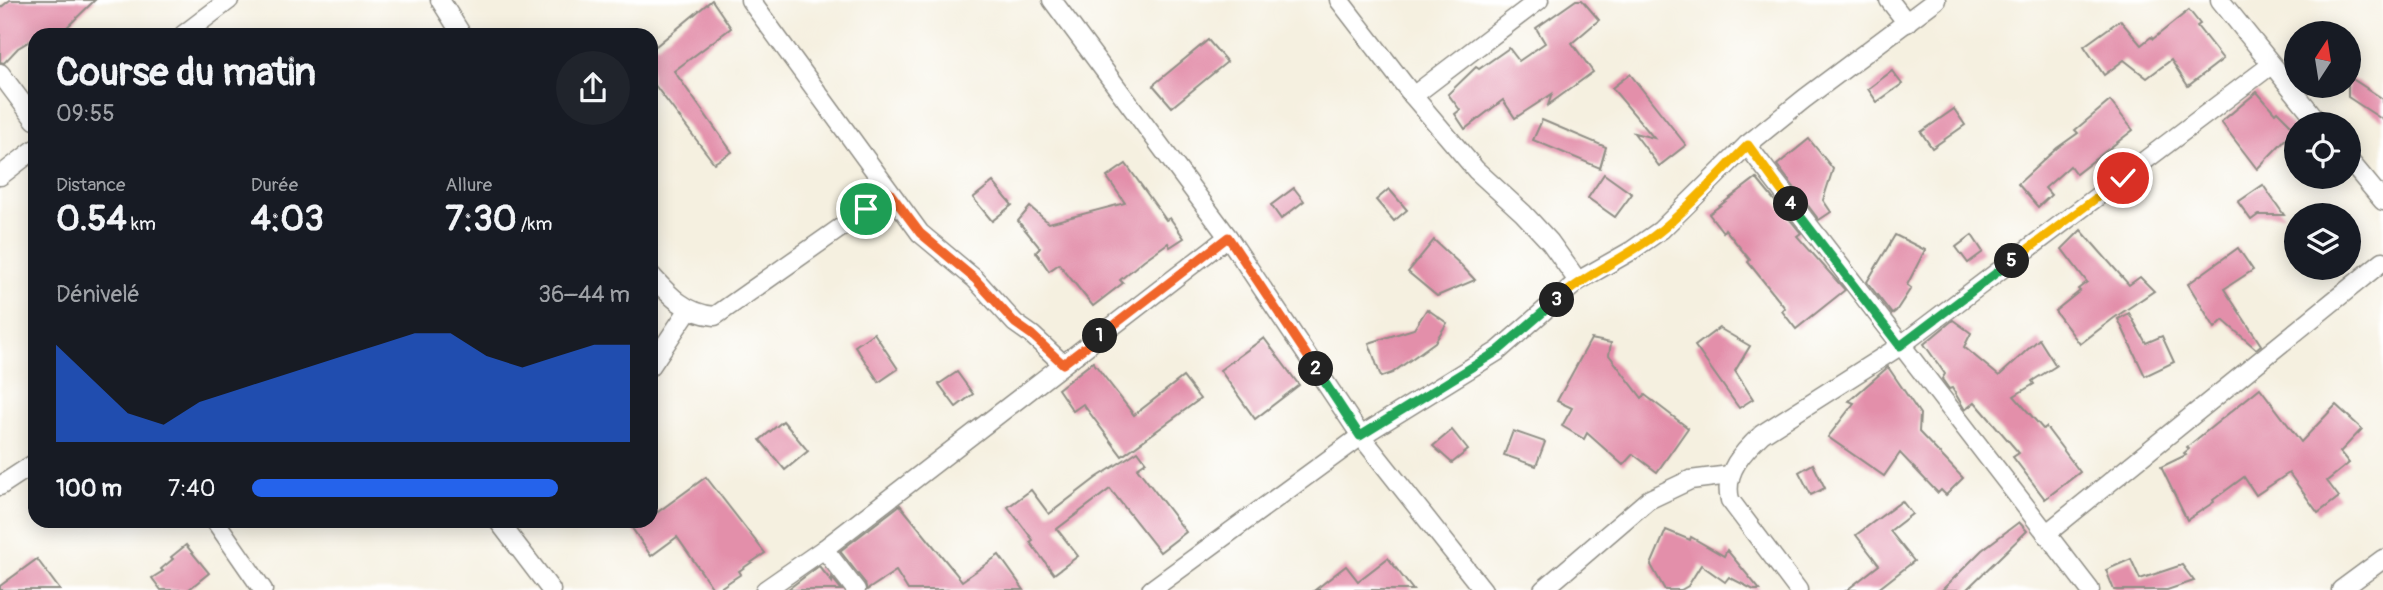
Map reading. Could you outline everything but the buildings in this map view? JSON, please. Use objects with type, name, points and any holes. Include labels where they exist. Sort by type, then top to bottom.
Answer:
[{"type":"street","points":[[192,28],[229,0]]},
{"type":"street","points":[[440,0],[458,28]]},
{"type":"street","points":[[750,0],[920,233],[975,279],[1015,323],[1063,364]]},
{"type":"street","points":[[1052,0],[1228,237],[1360,436],[1483,590]]},
{"type":"street","points":[[1339,0],[1413,96],[1476,170],[1550,242],[1578,281]]},
{"type":"street","points":[[1413,96],[1539,0]]},
{"type":"street","points":[[1889,0],[1907,23]]},
{"type":"street","points":[[1150,590],[1360,436],[1498,351],[1578,281],[1622,257],[1661,230],[1748,145],[1804,99],[1936,0]]},
{"type":"street","points":[[2220,0],[2310,112]]},
{"type":"street","points":[[1798,590],[1730,500],[1727,486],[1730,475],[1744,451],[1762,434],[1900,346],[2271,65]]},
{"type":"street","points":[[0,73],[28,111]]},
{"type":"street","points":[[1748,145],[2090,590]]},
{"type":"street","points":[[0,176],[28,154]]},
{"type":"street","points":[[2361,175],[2383,201]]},
{"type":"street","points":[[658,283],[668,295],[689,309],[715,316],[890,193]]},
{"type":"street","points":[[765,590],[824,549],[1228,237]]},
{"type":"street","points":[[2046,534],[2383,261]]},
{"type":"street","points":[[658,356],[689,309]]},
{"type":"street","points":[[0,486],[28,468]]},
{"type":"street","points":[[1543,590],[1648,499],[1690,480],[1730,475]]},
{"type":"street","points":[[220,528],[264,590]]},
{"type":"street","points":[[504,528],[551,590]]},
{"type":"street","points":[[824,549],[856,590]]},
{"type":"street","points":[[2341,590],[2383,559]]},
{"type":"route","points":[[866,209],[890,193],[920,233],[975,279],[1015,323],[1063,364],[1228,237],[1360,436],[1498,351],[1578,281],[1647,241],[1748,145],[1900,346],[2123,178]]}]
